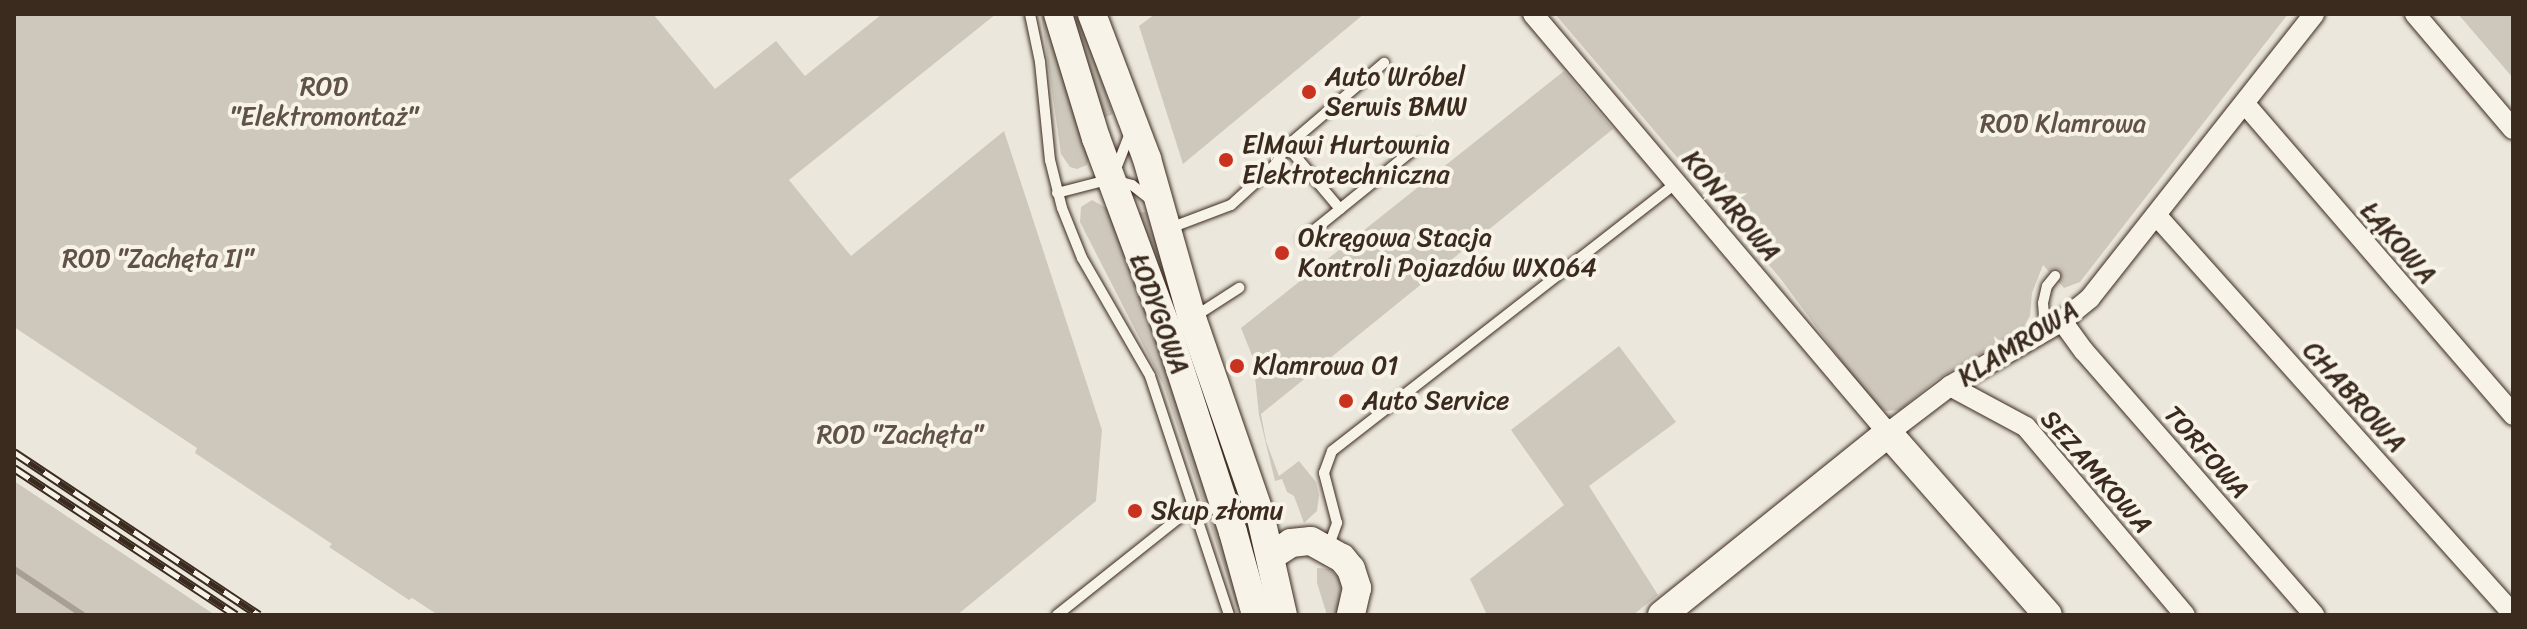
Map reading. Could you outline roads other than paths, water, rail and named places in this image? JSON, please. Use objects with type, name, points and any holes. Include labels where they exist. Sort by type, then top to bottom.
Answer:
[{"type":"main road","name":"ŁODYGOWA","points":[[1058,14],[1111,179],[1168,332],[1256,615]]},
{"type":"main road","name":"ŁODYGOWA","points":[[1100,21],[1192,318],[1271,556],[1283,615]]},
{"type":"main road","points":[[1888,433],[2048,615]]},
{"type":"main road","name":"KLAMROWA","points":[[1662,615],[1888,433]]},
{"type":"main road","points":[[1241,559],[1271,556],[1280,547],[1302,541],[1317,542],[1342,558],[1355,579],[1357,596],[1351,615]]},
{"type":"street","name":"KONAROWA","points":[[1533,14],[1888,433]]},
{"type":"street","name":"KLAMROWA","points":[[1888,433],[1950,386],[2053,326],[2090,298],[2314,14]]},
{"type":"street","points":[[2415,14],[2513,129]]},
{"type":"street","name":"ŁĄKOWA","points":[[2245,104],[2513,415]]},
{"type":"street","name":"CHABROWA","points":[[2156,215],[2513,614]]},
{"type":"street","name":"TORFOWA","points":[[2053,326],[2314,615]]},
{"type":"street","name":"SEZAMKOWA","points":[[1950,386],[2026,427],[2185,615]]},
{"type":"lane","points":[[1030,14],[1040,62],[1057,193],[1082,258],[1150,376],[1229,615]]},
{"type":"lane","points":[[1057,193],[1111,179],[1141,191],[1162,219],[1231,205],[1275,165],[1287,146],[1384,63]]},
{"type":"lane","points":[[1111,179],[1129,138],[1131,114]]},
{"type":"lane","points":[[1303,239],[1419,145]]},
{"type":"lane","points":[[1287,146],[1340,209]]},
{"type":"lane","points":[[1327,550],[1337,523],[1324,469],[1336,447],[1677,181]]},
{"type":"lane","points":[[2053,326],[2043,303],[2047,286],[2055,276]]},
{"type":"lane","points":[[1192,318],[1239,288]]},
{"type":"lane","points":[[1057,615],[1184,514],[1195,510]]},
{"type":"waterway","points":[[14,569],[83,615]]},
{"type":"railway","points":[[14,452],[259,615]]},
{"type":"railway","points":[[14,468],[236,615]]},
{"type":"place","name":"Auto Wróbel Serwis BMW","points":[[1309,92]]},
{"type":"place","name":"ElMawi Hurtownia Elektrotechniczna","points":[[1226,160]]},
{"type":"place","name":"Okręgowa Stacja Kontroli Pojazdów WX064","points":[[1282,253]]},
{"type":"place","name":"Klamrowa 01","points":[[1237,366]]},
{"type":"place","name":"Auto Service","points":[[1346,401]]},
{"type":"place","name":"Skup złomu","points":[[1135,511]]},
{"type":"park label","name":"ROD \"Elektromontaż\"","points":[[324,102]]},
{"type":"park label","name":"ROD Klamrowa","points":[[2063,124]]},
{"type":"park label","name":"ROD \"Zachęta II\"","points":[[158,259]]},
{"type":"park label","name":"ROD \"Zachęta\"","points":[[900,435]]}]
